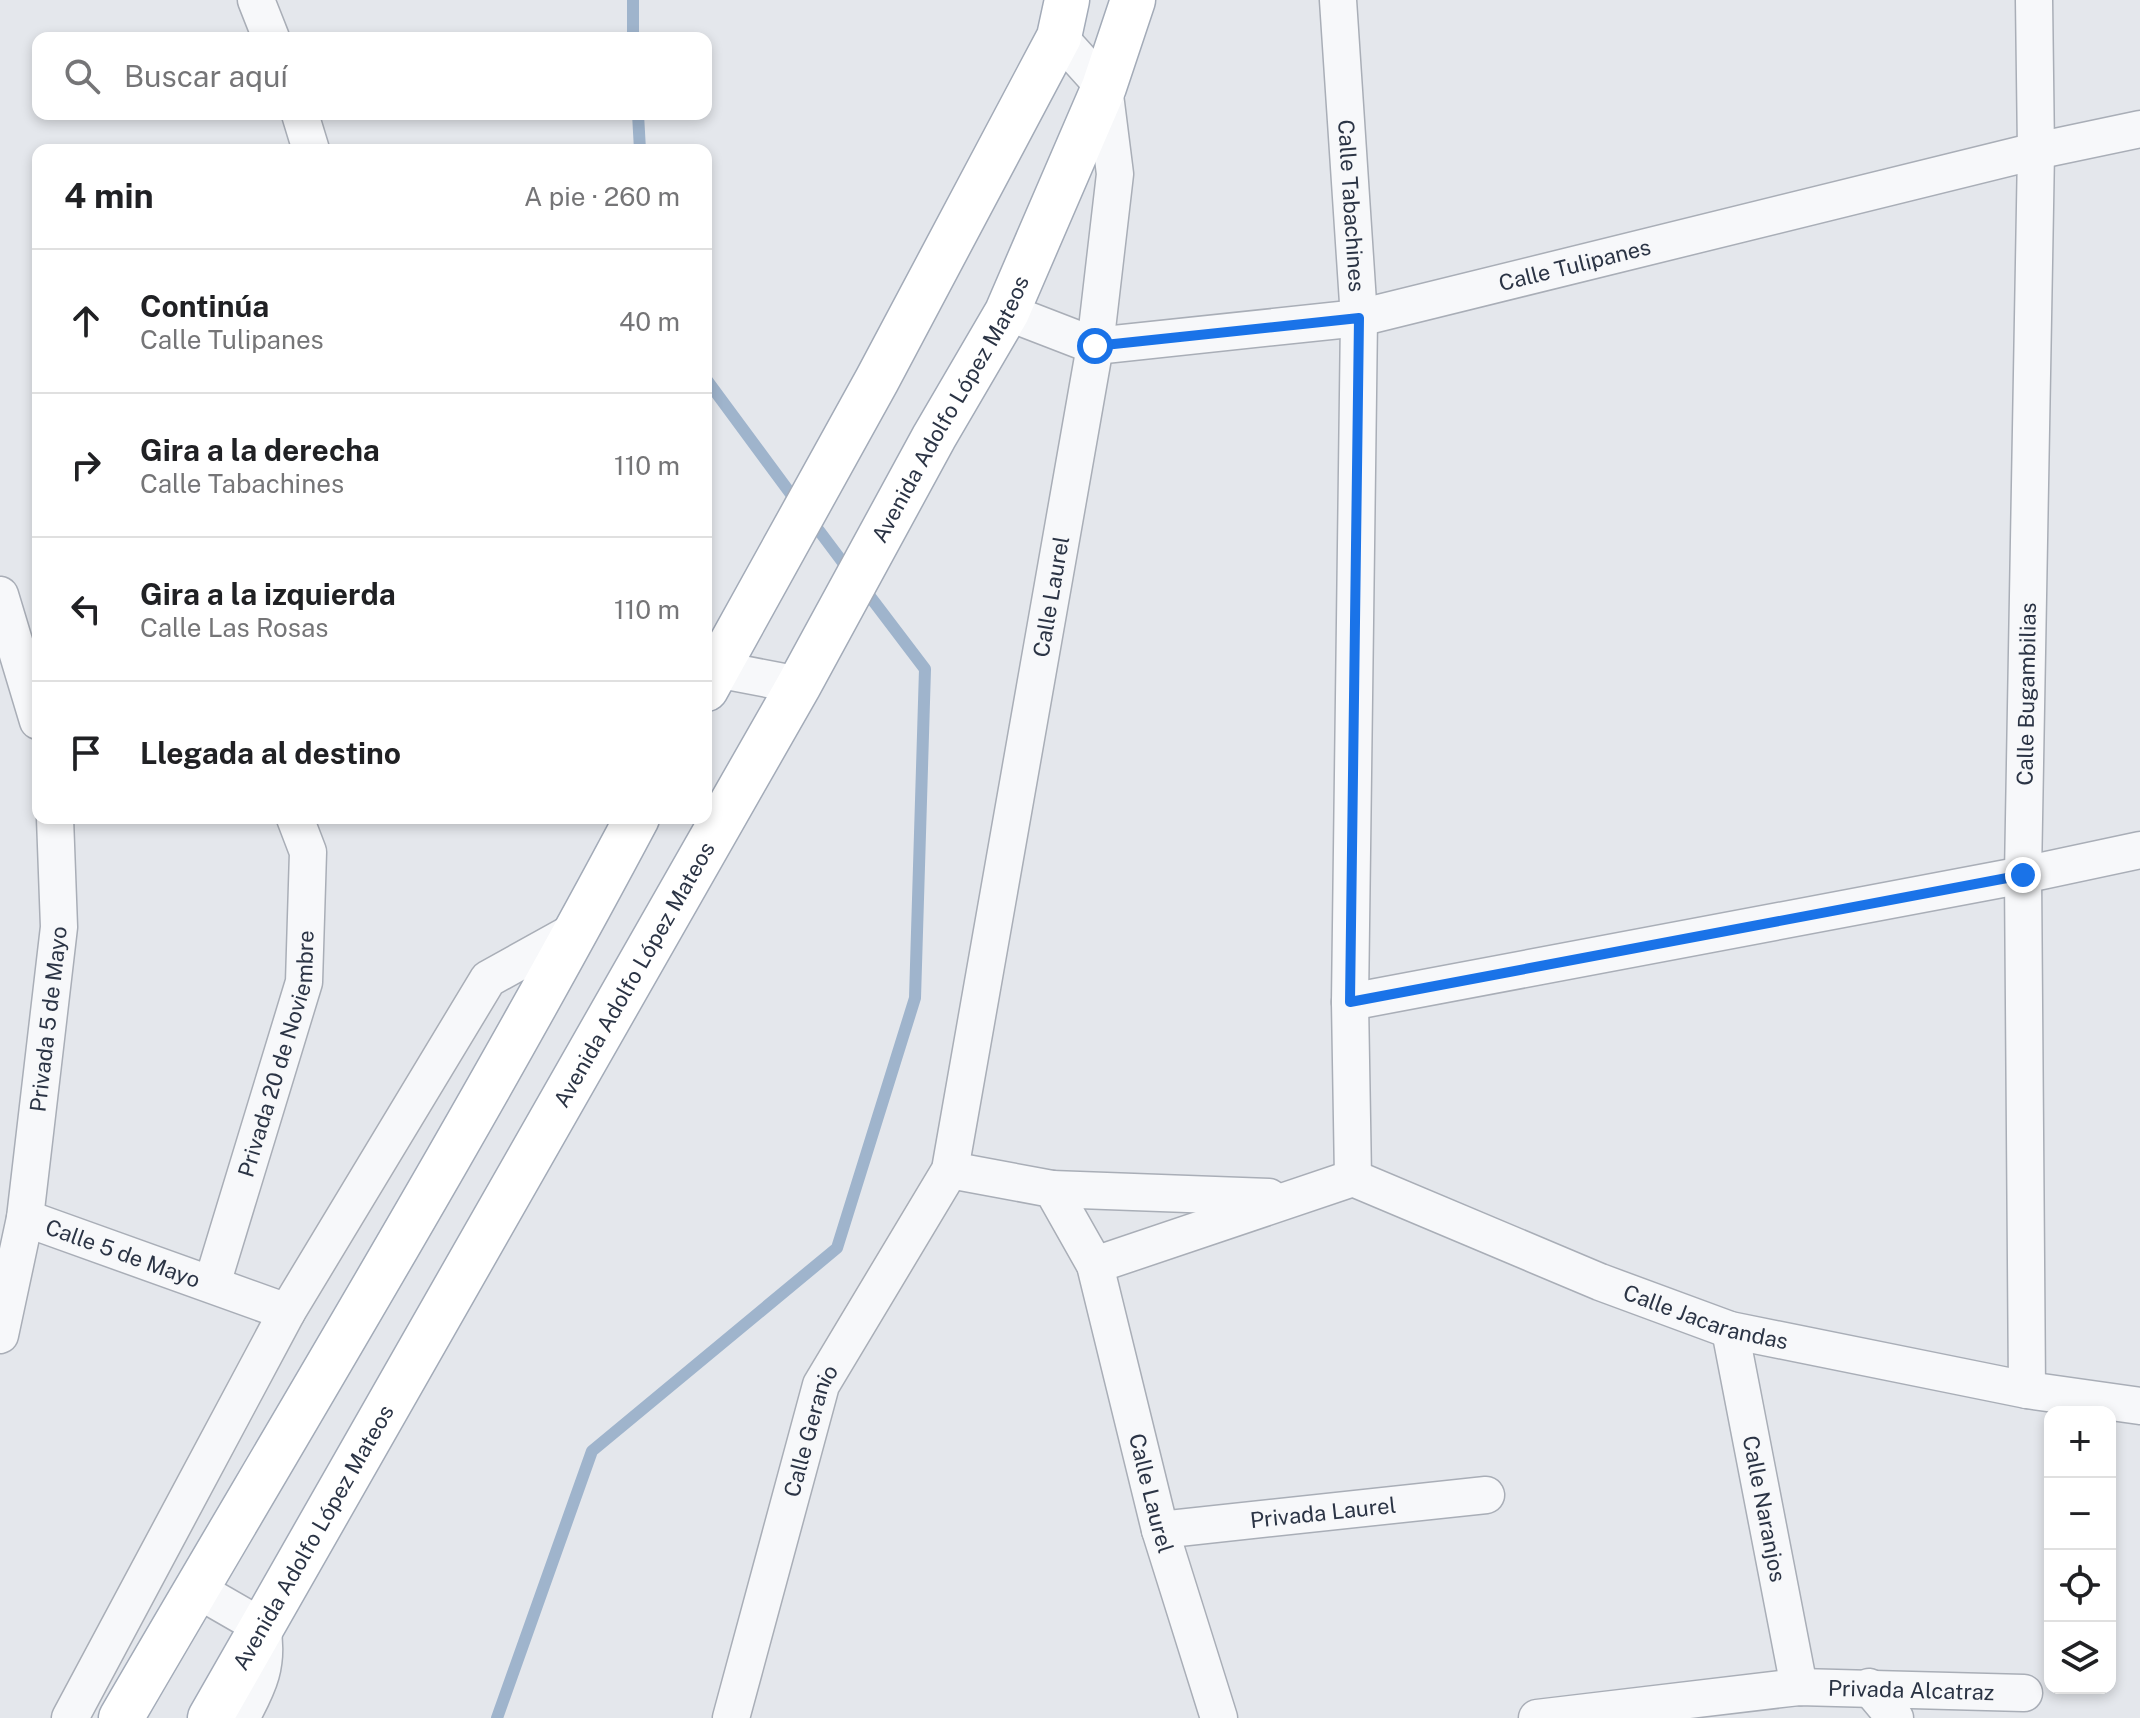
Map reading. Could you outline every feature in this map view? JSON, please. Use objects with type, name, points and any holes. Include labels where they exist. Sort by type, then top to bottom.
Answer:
[{"type":"main road","name":"Avenida Adolfo López Mateos","points":[[210,1718],[799,685],[934,437],[1007,312],[1104,87],[1133,0]]},
{"type":"main road","points":[[712,671],[877,380],[1063,18]]},
{"type":"main road","points":[[121,1718],[354,1321],[578,929],[634,824]]},
{"type":"street","points":[[256,0],[269,32]]},
{"type":"street","name":"Calle Tabachines","points":[[1338,0],[1359,318],[1350,1002],[1353,1178]]},
{"type":"street","name":"Calle Bugambilias","points":[[2027,1390],[2023,875],[2036,151],[2034,0]]},
{"type":"street","points":[[1063,18],[1104,87]]},
{"type":"street","name":"Calle Laurel","points":[[950,1170],[1095,346],[1115,174],[1104,87]]},
{"type":"street","points":[[302,120],[309,144]]},
{"type":"street","name":"Calle Tulipanes","points":[[1007,312],[1095,346],[1359,318],[2036,151],[2140,129]]},
{"type":"street","points":[[0,595],[32,701]]},
{"type":"street","points":[[712,675],[799,685]]},
{"type":"street","name":"Privada 5 de Mayo","points":[[25,1218],[59,927],[55,824]]},
{"type":"street","name":"Privada 20 de Noviembre","points":[[212,1284],[304,982],[308,852],[297,824]]},
{"type":"street","points":[[1350,1002],[2023,875],[2140,850]]},
{"type":"street","points":[[70,1718],[287,1312],[488,979],[578,929]]},
{"type":"street","points":[[950,1170],[1052,1189],[1291,1198]]},
{"type":"street","name":"Calle Geranio","points":[[731,1718],[821,1385],[950,1170]]},
{"type":"street","points":[[1052,1189],[1095,1265],[1353,1178]]},
{"type":"street","name":"Calle Jacarandas","points":[[1353,1178],[1600,1282],[1730,1330],[2027,1390],[2140,1406]]},
{"type":"street","name":"Calle 5 de Mayo","points":[[0,1335],[25,1218],[287,1312]]},
{"type":"street","name":"Calle Laurel","points":[[1095,1265],[1160,1530],[1219,1718]]},
{"type":"street","name":"Calle Naranjos","points":[[1730,1330],[1799,1687]]},
{"type":"street","name":"Privada Laurel","points":[[1160,1530],[1486,1495]]},
{"type":"street","points":[[196,1589],[262,1627],[266,1651],[256,1690],[241,1718]]},
{"type":"street","points":[[47,1718],[90,1683]]},
{"type":"street","points":[[1537,1718],[1799,1687]]},
{"type":"street","name":"Privada Alcatraz","points":[[1799,1687],[2024,1693]]},
{"type":"street","points":[[1869,1687],[1895,1718]]},
{"type":"waterway","points":[[633,0],[633,32]]},
{"type":"waterway","points":[[638,120],[640,144]]},
{"type":"waterway","points":[[712,387],[799,505]]},
{"type":"waterway","points":[[811,520],[850,572]]},
{"type":"waterway","points":[[497,1718],[592,1451],[837,1248],[915,998],[925,669],[862,586]]},
{"type":"route","points":[[1095,346],[1359,318],[1350,1002],[2023,875]]}]
